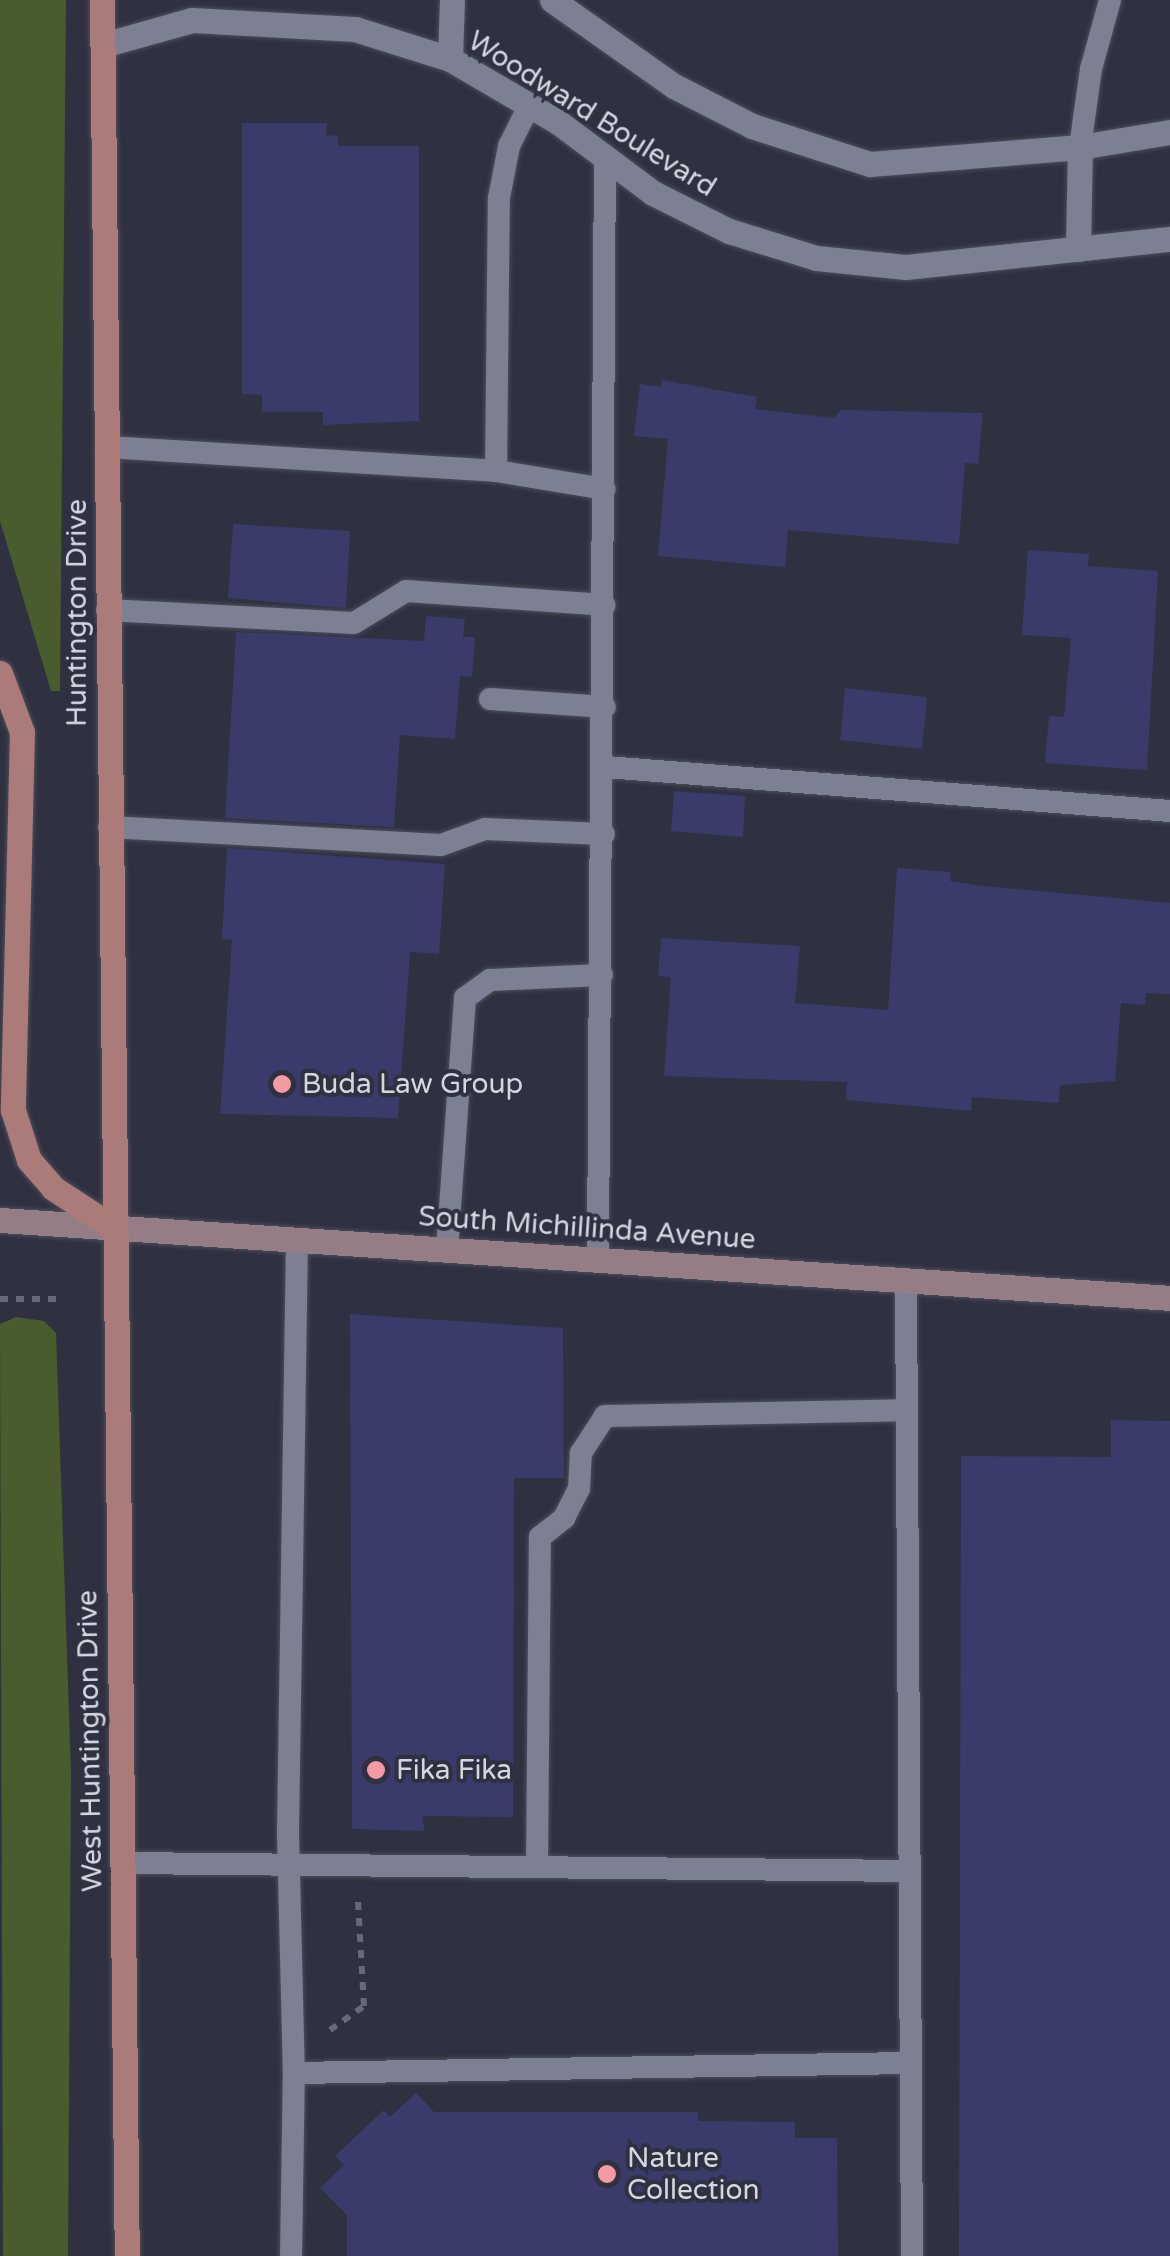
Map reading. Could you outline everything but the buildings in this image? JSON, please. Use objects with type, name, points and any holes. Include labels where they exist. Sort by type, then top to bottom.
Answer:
[{"type":"main road","name":"Huntington Drive","points":[[102,0],[111,1226]]},
{"type":"main road","points":[[0,674],[22,732],[13,1110],[30,1160],[53,1188],[111,1226]]},
{"type":"main road","name":"South Michillinda Avenue","points":[[0,1220],[1170,1298]]},
{"type":"main road","name":"West Huntington Drive","points":[[111,1226],[127,2256]]},
{"type":"street","points":[[450,59],[452,0]]},
{"type":"street","points":[[552,0],[674,86],[752,126],[870,164],[1080,147],[1170,132]]},
{"type":"street","name":"Woodward Boulevard","points":[[103,45],[192,20],[259,20],[355,29],[450,59],[606,157],[654,193],[730,231],[816,258],[906,267],[1170,239]]},
{"type":"street","points":[[1078,249],[1080,147]]},
{"type":"lane","points":[[1080,147],[1090,69],[1110,0]]},
{"type":"lane","points":[[496,471],[499,198],[508,146],[528,108]]},
{"type":"lane","points":[[598,1259],[606,768],[606,157]]},
{"type":"lane","points":[[106,447],[496,471],[605,489]]},
{"type":"lane","points":[[107,610],[354,623],[406,591],[605,605]]},
{"type":"lane","points":[[490,698],[606,707]]},
{"type":"lane","points":[[606,768],[1170,810]]},
{"type":"lane","points":[[109,827],[441,845],[485,828],[604,834]]},
{"type":"lane","points":[[447,1249],[465,998],[490,980],[602,975]]},
{"type":"lane","points":[[291,2256],[294,2072],[288,1864],[296,1239]]},
{"type":"lane","points":[[906,1280],[912,2256]]},
{"type":"lane","points":[[536,1867],[540,1537],[564,1518],[579,1489],[580,1453],[606,1416],[906,1410]]},
{"type":"lane","points":[[122,1863],[909,1871]]},
{"type":"lane","points":[[294,2072],[911,2063]]},
{"type":"path","points":[[0,1299],[60,1299]]},
{"type":"path","points":[[330,2030],[364,2006],[358,1899]]},
{"type":"green space","points":[[0,0],[66,0],[60,691],[51,691],[0,521]]},
{"type":"green space","points":[[16,1317],[44,1321],[56,1333],[71,1772],[68,2256],[3,2256],[0,1324]]},
{"type":"place","name":"Buda Law Group","points":[[282,1084]]},
{"type":"place","name":"Fika Fika","points":[[376,1770]]},
{"type":"place","name":"Nature Collection","points":[[607,2174]]}]
